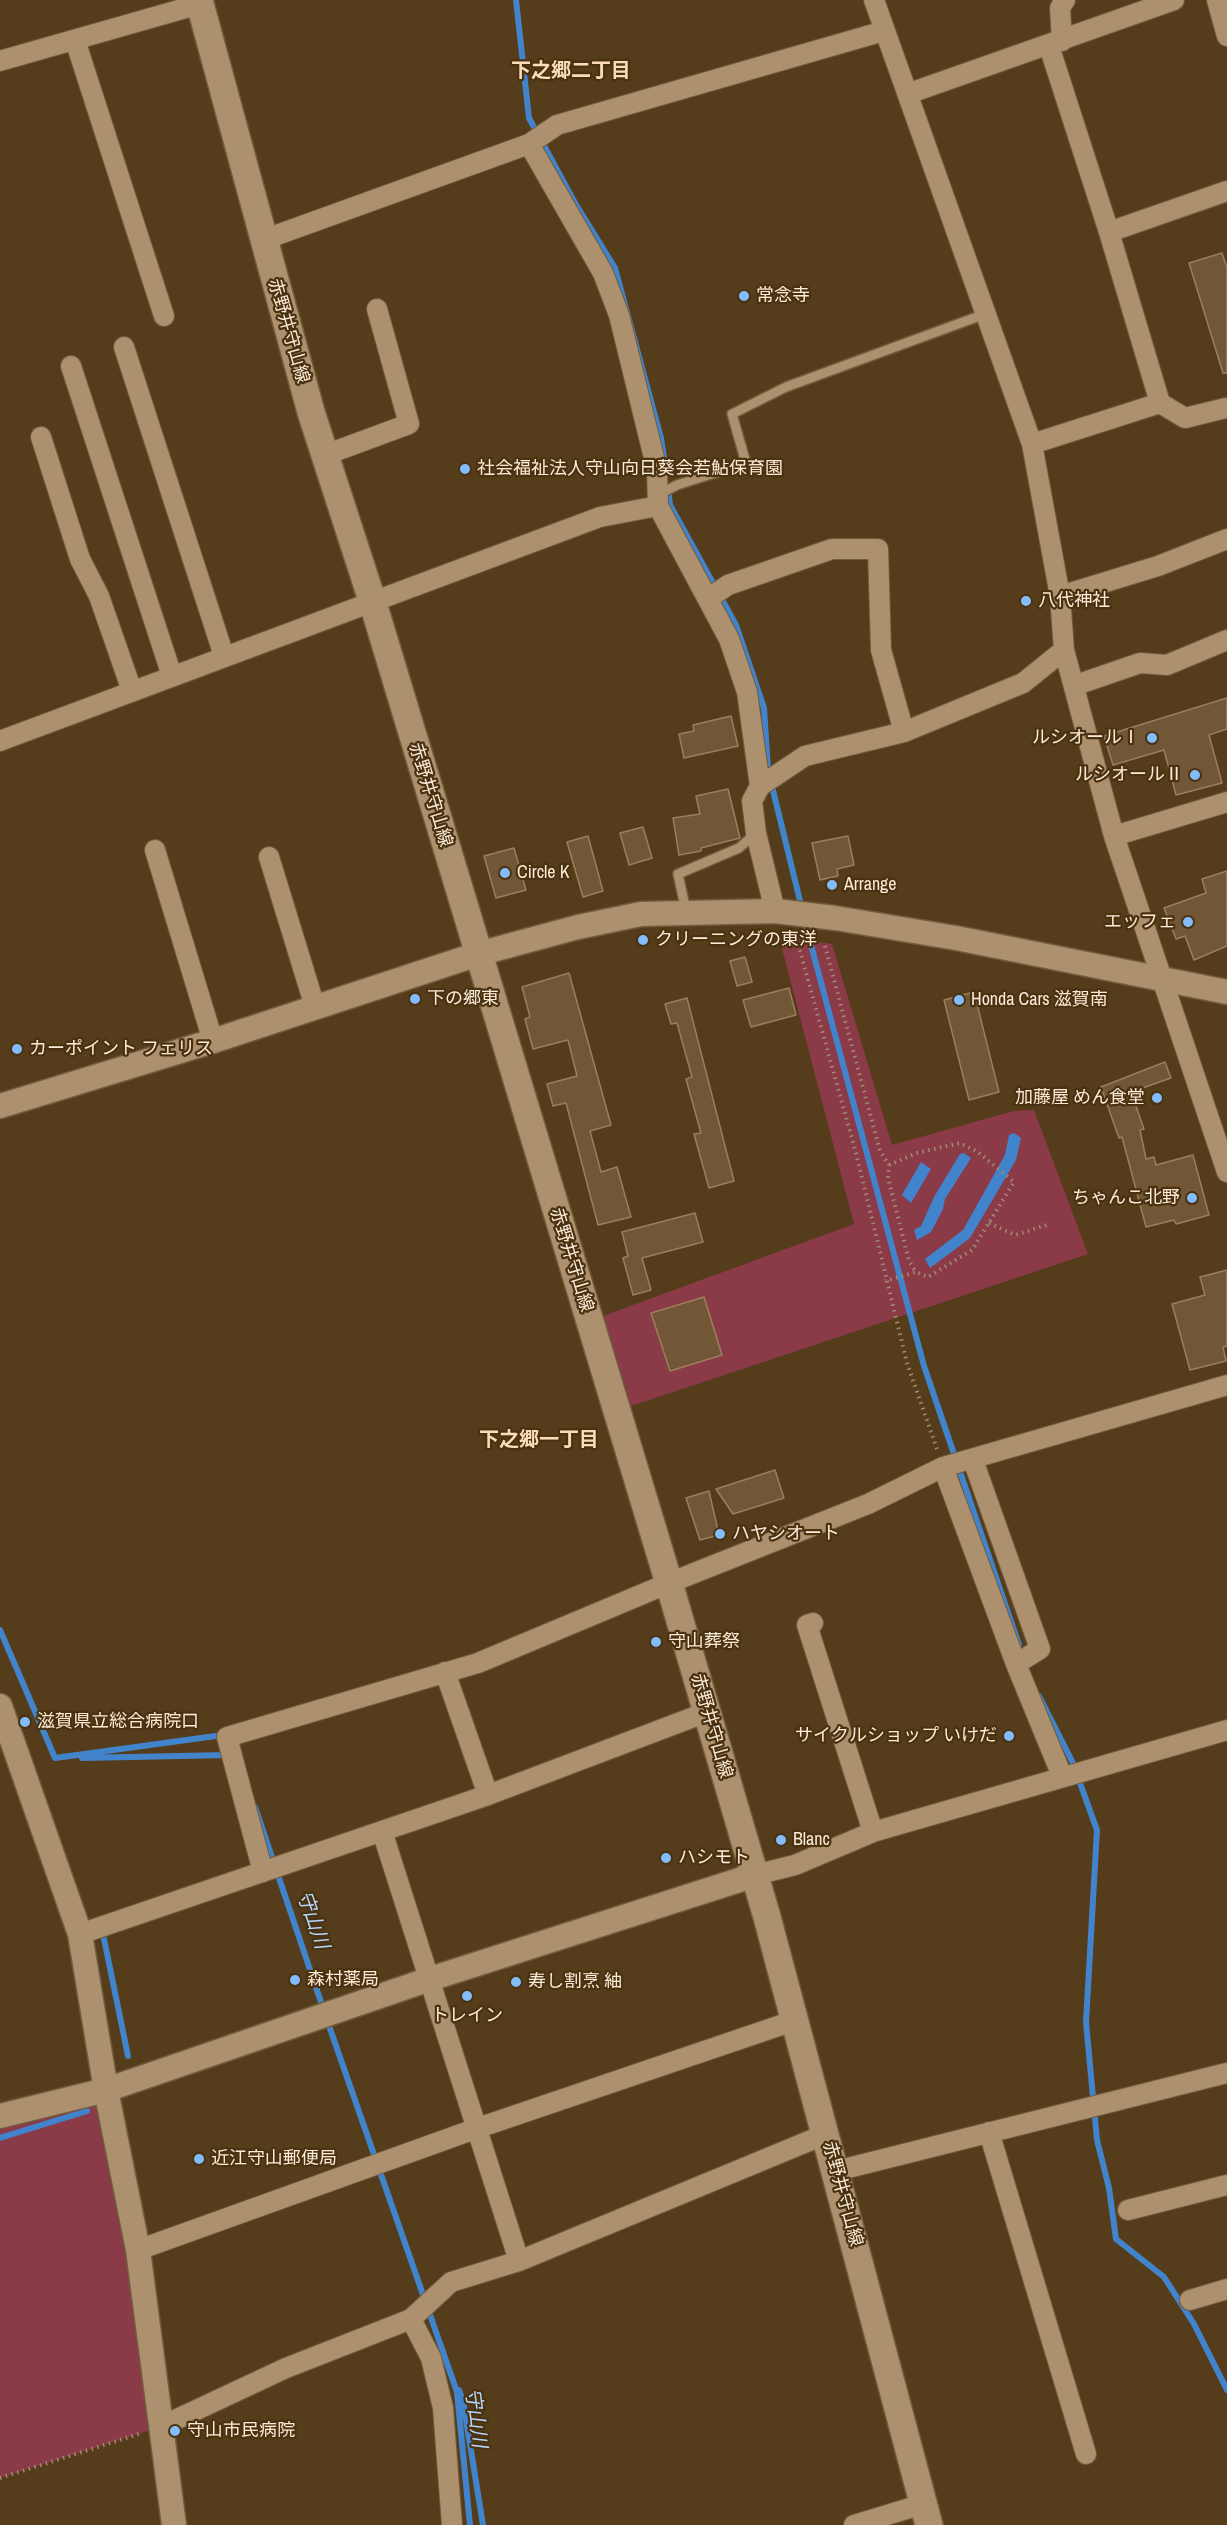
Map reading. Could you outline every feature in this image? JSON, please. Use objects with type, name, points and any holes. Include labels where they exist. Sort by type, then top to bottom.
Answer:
[{"type":"main road","name":"赤野井守山線","points":[[200,2],[263,240],[325,455],[372,600],[755,1875],[796,2020],[926,2515]]},
{"type":"street","points":[[874,0],[884,31],[910,93],[1032,444],[1060,596],[1064,650],[1076,685],[1114,836],[1227,1172]]},
{"type":"street","points":[[1065,0],[1060,8],[1055,43],[1160,403],[1185,418],[1226,408]]},
{"type":"street","points":[[910,93],[1174,0]]},
{"type":"street","points":[[1217,0],[1227,36]]},
{"type":"street","points":[[0,61],[200,2]]},
{"type":"street","points":[[263,240],[530,144],[557,125],[884,31]]},
{"type":"street","points":[[75,40],[164,316]]},
{"type":"street","points":[[530,144],[603,273],[619,315],[657,470],[658,500],[717,593],[729,639],[747,692],[767,781]]},
{"type":"street","points":[[1109,232],[1227,191]]},
{"type":"street","points":[[325,455],[409,424],[378,309]]},
{"type":"street","points":[[124,347],[224,656]]},
{"type":"street","points":[[71,366],[172,676]]},
{"type":"street","points":[[1032,444],[1160,403]]},
{"type":"street","points":[[41,436],[80,559],[99,596],[132,691]]},
{"type":"street","points":[[0,741],[372,600],[600,517],[658,500]]},
{"type":"street","points":[[1060,596],[1158,566],[1227,539]]},
{"type":"street","points":[[717,593],[832,549],[878,549],[881,650],[904,732]]},
{"type":"street","points":[[1076,685],[1140,663],[1167,665],[1227,640]]},
{"type":"street","points":[[782,911],[756,834],[752,801],[767,781],[805,756],[904,732],[1023,683],[1064,650]]},
{"type":"street","points":[[1114,836],[1227,802]]},
{"type":"street","points":[[155,850],[213,1041]]},
{"type":"street","points":[[269,857],[315,1007]]},
{"type":"street","points":[[0,1106],[213,1041],[478,954],[604,921],[641,914],[687,914],[718,910],[782,911],[956,938],[1227,992]]},
{"type":"street","points":[[263,1872],[227,1737],[478,1663],[669,1583],[868,1504],[943,1467],[1227,1385]]},
{"type":"street","points":[[973,1460],[1040,1649],[1016,1664]]},
{"type":"street","points":[[943,1467],[1016,1664],[1062,1776]]},
{"type":"street","points":[[986,1580],[1011,1570]]},
{"type":"street","points":[[813,1623],[807,1625],[873,1832]]},
{"type":"street","points":[[445,1672],[488,1795]]},
{"type":"street","points":[[0,1706],[6,1738],[80,1934],[106,2090],[138,2250],[174,2525]]},
{"type":"street","points":[[80,1934],[488,1795],[706,1712]]},
{"type":"street","points":[[0,2116],[106,2090],[430,1979],[755,1875],[795,1865],[873,1832],[1227,1730]]},
{"type":"street","points":[[381,1831],[519,2261]]},
{"type":"street","points":[[138,2250],[475,2129],[796,2020]]},
{"type":"street","points":[[836,2171],[1227,2073]]},
{"type":"street","points":[[989,2133],[1086,2454]]},
{"type":"street","points":[[160,2427],[286,2368],[411,2319],[451,2282],[519,2261],[826,2134]]},
{"type":"street","points":[[1128,2210],[1227,2185]]},
{"type":"street","points":[[1190,2300],[1227,2289]]},
{"type":"street","points":[[411,2319],[431,2358],[443,2408],[452,2525]]},
{"type":"street","points":[[854,2525],[926,2515]]},
{"type":"lane","points":[[658,500],[677,485],[746,463],[732,414],[786,387],[985,314]]},
{"type":"lane","points":[[687,914],[678,874],[739,848],[756,834]]},
{"type":"path","points":[[782,911],[856,1153],[907,1363],[943,1467]]},
{"type":"path","points":[[825,946],[880,1151],[889,1165],[888,1178],[909,1261],[916,1272],[928,1277],[972,1250],[1014,1182],[991,1166],[968,1145],[960,1143],[917,1154],[889,1165]]},
{"type":"path","points":[[989,1224],[1016,1235],[1050,1224]]},
{"type":"path","points":[[888,1280],[916,1272]]},
{"type":"path","points":[[0,2478],[160,2427]]},
{"type":"shaded area","points":[[779,937],[832,944],[892,1145],[1014,1111],[1034,1110],[1088,1254],[631,1406],[603,1316],[854,1224]]},
{"type":"shaded area","points":[[106,2090],[160,2427],[0,2478],[0,2116]]},
{"type":"water","points":[[1014,1133],[1021,1138],[1016,1160],[970,1238],[930,1268],[925,1259],[963,1230],[1005,1155],[1009,1135]]},
{"type":"water","points":[[964,1153],[971,1158],[945,1199],[943,1209],[931,1232],[917,1240],[914,1230],[921,1226],[934,1197],[960,1154]]},
{"type":"water","points":[[921,1162],[931,1169],[911,1203],[902,1195]]},
{"type":"building","points":[[1222,253],[1227,268],[1227,373],[1223,373],[1189,263]]},
{"type":"building","points":[[1227,698],[1227,729],[1209,735],[1222,783],[1176,795],[1164,750],[1113,765],[1104,736]]},
{"type":"building","points":[[731,716],[738,746],[684,758],[679,734],[694,731],[693,725]]},
{"type":"building","points":[[728,789],[740,838],[701,848],[701,851],[679,855],[673,818],[700,814],[696,796]]},
{"type":"building","points":[[643,827],[652,858],[629,865],[620,833]]},
{"type":"building","points":[[588,836],[603,891],[583,897],[567,842]]},
{"type":"building","points":[[848,836],[854,865],[837,869],[838,876],[820,880],[812,843]]},
{"type":"building","name":"Circle K","points":[[514,848],[526,890],[496,898],[484,856]]},
{"type":"building","points":[[1227,871],[1227,946],[1194,960],[1185,936],[1176,939],[1164,908],[1206,893],[1202,879]]},
{"type":"building","points":[[745,957],[752,982],[737,986],[730,961]]},
{"type":"building","points":[[569,973],[611,1125],[590,1131],[601,1172],[617,1167],[631,1217],[598,1225],[566,1103],[553,1106],[547,1084],[577,1076],[568,1040],[533,1049],[525,1019],[530,1017],[522,987]]},
{"type":"building","points":[[789,988],[796,1015],[751,1027],[743,1000]]},
{"type":"building","points":[[974,992],[999,1092],[969,1100],[944,1000]]},
{"type":"building","points":[[687,998],[734,1181],[709,1188],[694,1134],[701,1133],[686,1079],[692,1077],[677,1023],[671,1024],[665,1004]]},
{"type":"building","points":[[1165,1062],[1171,1078],[1131,1092],[1144,1129],[1140,1130],[1146,1159],[1154,1157],[1156,1165],[1193,1155],[1209,1215],[1176,1224],[1174,1220],[1146,1227],[1122,1137],[1119,1138],[1101,1087]]},
{"type":"building","points":[[695,1213],[703,1242],[642,1258],[651,1290],[633,1295],[623,1258],[628,1256],[622,1232]]},
{"type":"building","points":[[1227,1270],[1227,1346],[1223,1347],[1226,1361],[1190,1370],[1172,1304],[1205,1295],[1200,1277]]},
{"type":"building","points":[[704,1297],[722,1355],[670,1371],[651,1313]]},
{"type":"building","points":[[775,1470],[784,1498],[733,1514],[716,1489]]},
{"type":"building","points":[[709,1491],[719,1535],[700,1540],[686,1498]]},
{"type":"waterway","points":[[516,0],[529,118],[575,203],[615,268],[661,438],[664,458]]},
{"type":"waterway","points":[[668,489],[670,505],[736,625],[764,708],[768,770],[802,909]]},
{"type":"waterway","points":[[804,919],[924,1366],[1019,1645]]},
{"type":"waterway","name":"守山川","points":[[0,1630],[55,1758],[223,1735]]},
{"type":"waterway","points":[[1039,1696],[1072,1761],[1097,1830],[1086,2022],[1097,2140],[1109,2188],[1116,2239],[1164,2277],[1194,2324],[1227,2390]]},
{"type":"waterway","points":[[82,1758],[228,1755]]},
{"type":"waterway","name":"守山川","points":[[255,1807],[324,2011]]},
{"type":"waterway","name":"守山川","points":[[103,1934],[128,2056]]},
{"type":"waterway","name":"守山川","points":[[327,2020],[457,2392],[470,2525]]},
{"type":"waterway","name":"守山川","points":[[0,2138],[87,2111]]},
{"type":"waterway","points":[[459,2390],[463,2401],[483,2525]]},
{"type":"place","name":"常念寺","points":[[744,296]]},
{"type":"place","name":"社会福祉法人守山向日葵会若鮎保育園","points":[[465,469]]},
{"type":"place","name":"八代神社","points":[[1026,601]]},
{"type":"place","name":"ルシオールⅠ","points":[[1152,738]]},
{"type":"place","name":"ルシオールⅡ","points":[[1195,775]]},
{"type":"place","name":"Circle K","points":[[505,873]]},
{"type":"place","name":"Arrange","points":[[832,885]]},
{"type":"place","name":"エッフェ","points":[[1188,922]]},
{"type":"place","name":"クリーニングの東洋","points":[[643,940]]},
{"type":"place","name":"下の郷東","points":[[415,999]]},
{"type":"place","name":"Honda Cars 滋賀南","points":[[959,1000]]},
{"type":"place","name":"カーポイント フェリス","points":[[17,1049]]},
{"type":"place","name":"加藤屋 めん食堂","points":[[1157,1098]]},
{"type":"place","name":"ちゃんこ北野","points":[[1192,1198]]},
{"type":"place","name":"ハヤシオート","points":[[720,1534]]},
{"type":"place","name":"守山葬祭","points":[[656,1642]]},
{"type":"place","name":"滋賀県立総合病院口","points":[[25,1722]]},
{"type":"place","name":"サイクルショップ いけだ","points":[[1009,1736]]},
{"type":"place","name":"Blanc","points":[[781,1840]]},
{"type":"place","name":"ハシモト","points":[[666,1858]]},
{"type":"place","name":"森村薬局","points":[[295,1980]]},
{"type":"place","name":"寿し割烹 紬","points":[[516,1982]]},
{"type":"place","name":"トレイン","points":[[467,1996]]},
{"type":"place","name":"近江守山郵便局","points":[[199,2159]]},
{"type":"place","name":"守山市民病院","points":[[175,2431]]},
{"type":"district","name":"下之郷二丁目","points":[[571,72]]},
{"type":"district","name":"下之郷一丁目","points":[[539,1441]]}]
